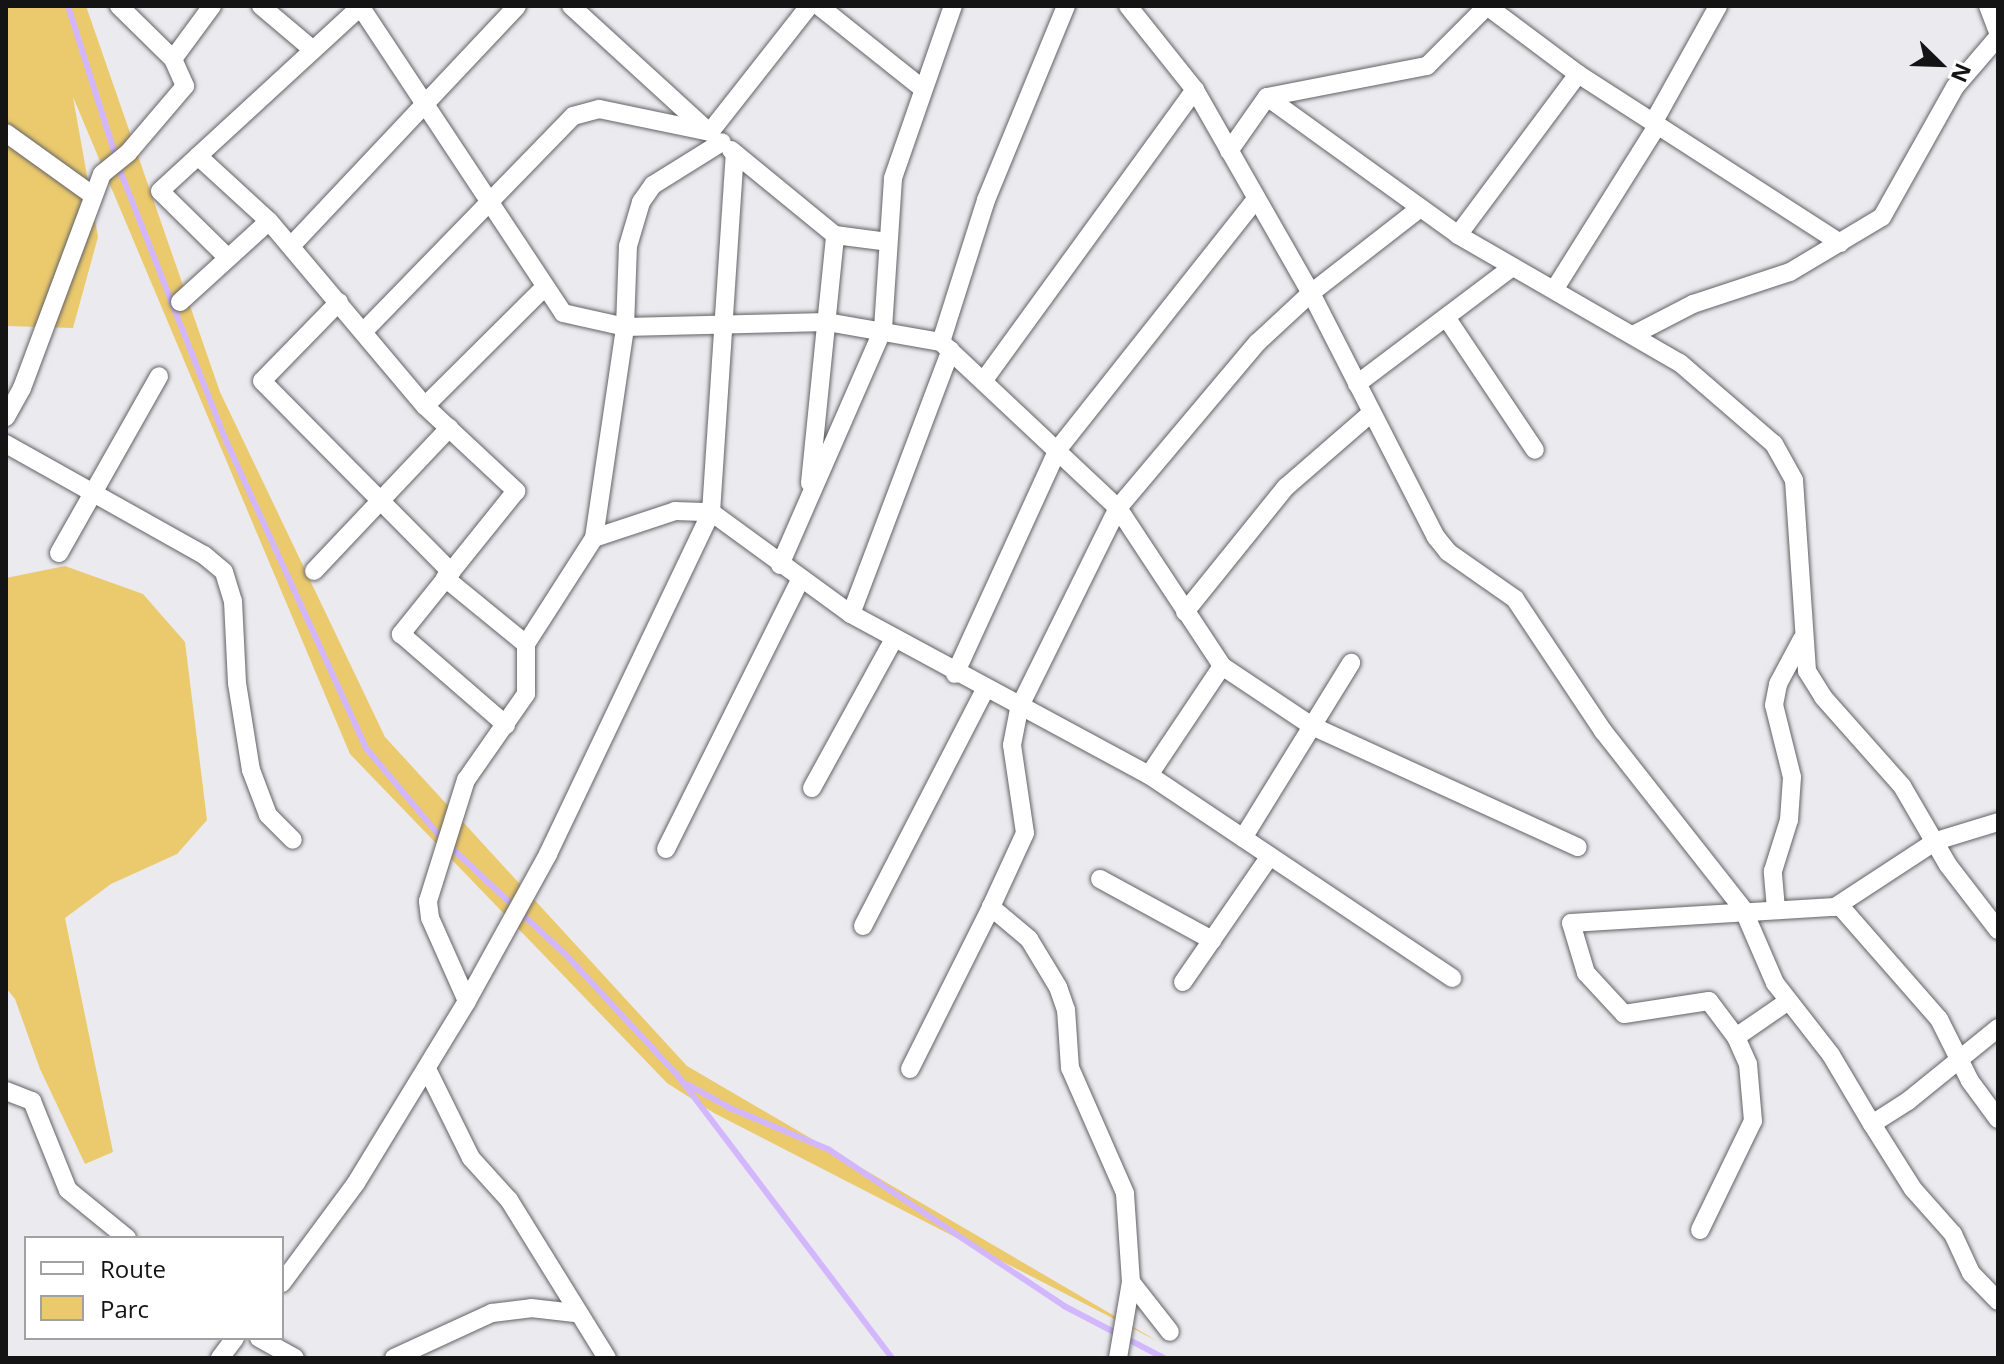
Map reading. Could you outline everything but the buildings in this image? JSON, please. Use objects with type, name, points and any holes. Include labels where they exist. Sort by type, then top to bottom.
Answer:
[{"type":"street","points":[[6,417],[22,388],[91,194],[102,174],[128,153],[185,86],[173,59],[119,6]]},
{"type":"street","points":[[173,59],[212,6]]},
{"type":"street","points":[[261,6],[313,50]]},
{"type":"street","points":[[228,258],[160,191],[360,6],[493,201],[563,313],[625,327],[827,322],[883,329],[946,346],[1118,508],[1222,666],[1312,726],[1578,847]]},
{"type":"street","points":[[292,245],[517,6]]},
{"type":"street","points":[[571,6],[722,143],[835,235],[888,242]]},
{"type":"street","points":[[467,1001],[430,918],[428,901],[462,787],[526,694],[526,644],[594,538],[625,327],[626,258],[641,202],[653,185],[722,143],[809,6]]},
{"type":"street","points":[[819,6],[923,89]]},
{"type":"street","points":[[780,565],[883,329],[893,178],[953,6]]},
{"type":"street","points":[[851,614],[946,346],[986,200],[1066,6]]},
{"type":"street","points":[[1128,6],[1195,90],[1311,293],[1370,414],[1442,546],[1515,599],[1603,731],[1743,909],[1768,971],[1787,1002],[1831,1055],[1913,1189],[1953,1234],[1971,1273],[1998,1301]]},
{"type":"street","points":[[1554,290],[1655,124],[1718,6]]},
{"type":"street","points":[[1633,335],[1693,304],[1790,272],[1840,243],[1892,205],[1955,87],[1998,34],[1988,6]]},
{"type":"street","points":[[1229,151],[1267,97],[1427,66],[1480,10],[1840,243]]},
{"type":"street","points":[[1458,235],[1578,74]]},
{"type":"street","points":[[984,380],[1195,90]]},
{"type":"street","points":[[1267,97],[1458,235],[1694,373],[1784,457],[1795,489],[1804,661],[1817,688],[1902,786],[1998,930]]},
{"type":"street","points":[[364,331],[569,119],[588,109],[722,143]]},
{"type":"street","points":[[6,133],[91,194]]},
{"type":"street","points":[[284,1280],[356,1183],[467,1001],[548,854],[711,512],[724,325],[722,143]]},
{"type":"street","points":[[198,156],[292,245],[425,406],[516,491],[401,634],[506,725]]},
{"type":"street","points":[[955,674],[1058,449],[1256,199]]},
{"type":"street","points":[[910,1069],[1025,838],[1012,745],[1019,708],[1118,508],[1257,343],[1311,293],[1419,209]]},
{"type":"street","points":[[180,302],[269,221]]},
{"type":"street","points":[[809,499],[835,235]]},
{"type":"street","points":[[1357,384],[1448,320],[1512,267]]},
{"type":"street","points":[[425,406],[545,287]]},
{"type":"street","points":[[339,302],[262,381],[380,500],[448,575],[526,644]]},
{"type":"street","points":[[1448,320],[1535,450]]},
{"type":"street","points":[[59,553],[159,376]]},
{"type":"street","points":[[1185,612],[1286,487],[1370,414]]},
{"type":"street","points":[[314,571],[449,428]]},
{"type":"street","points":[[6,444],[204,555],[224,572],[233,601],[237,683],[254,782],[268,815],[293,840]]},
{"type":"street","points":[[594,538],[675,511],[711,512],[800,580],[851,614],[955,674],[1149,775],[1452,978]]},
{"type":"street","points":[[666,849],[800,580]]},
{"type":"street","points":[[1776,909],[1773,871],[1789,820],[1792,777],[1776,730],[1775,694],[1803,637]]},
{"type":"street","points":[[812,788],[894,639]]},
{"type":"street","points":[[1243,838],[1351,663]]},
{"type":"street","points":[[1149,775],[1222,666]]},
{"type":"street","points":[[863,926],[985,690]]},
{"type":"street","points":[[1700,1230],[1753,1121],[1748,1064],[1736,1037],[1713,1003],[1704,1000],[1624,1014],[1586,973],[1571,923],[1743,909],[1840,906],[1936,841],[1998,822]]},
{"type":"street","points":[[1183,982],[1270,856]]},
{"type":"street","points":[[1100,879],[1212,940]]},
{"type":"street","points":[[1840,906],[1939,1019],[1960,1060],[1998,1119]]},
{"type":"street","points":[[991,907],[1029,939],[1058,987],[1066,1010],[1070,1068],[1127,1204],[1131,1282],[1118,1358]]},
{"type":"street","points":[[1736,1037],[1787,1002]]},
{"type":"street","points":[[1872,1124],[1960,1060],[1998,1028]]},
{"type":"street","points":[[427,1069],[471,1158],[509,1200],[575,1313],[607,1358]]},
{"type":"street","points":[[6,1091],[32,1101],[68,1190],[125,1236]]},
{"type":"street","points":[[1131,1282],[1170,1332]]},
{"type":"street","points":[[394,1358],[492,1313],[531,1308],[575,1313]]},
{"type":"street","points":[[220,1358],[234,1340]]},
{"type":"street","points":[[263,1340],[295,1358]]},
{"type":"green space","points":[[6,6],[86,6],[220,392],[385,737],[687,1066],[1159,1342],[714,1113],[667,1083],[350,754],[73,97],[98,237],[73,328],[6,326]]},
{"type":"green space","points":[[65,566],[143,594],[185,642],[207,820],[177,854],[111,884],[65,918],[113,1152],[85,1164],[40,1069],[15,999],[6,988],[6,578]]},
{"type":"waterway","points":[[68,6],[121,173],[227,443],[366,748],[443,840],[566,955],[678,1076],[892,1358]]},
{"type":"waterway","points":[[687,1084],[730,1108],[828,1149],[1064,1306],[1164,1358]]}]
